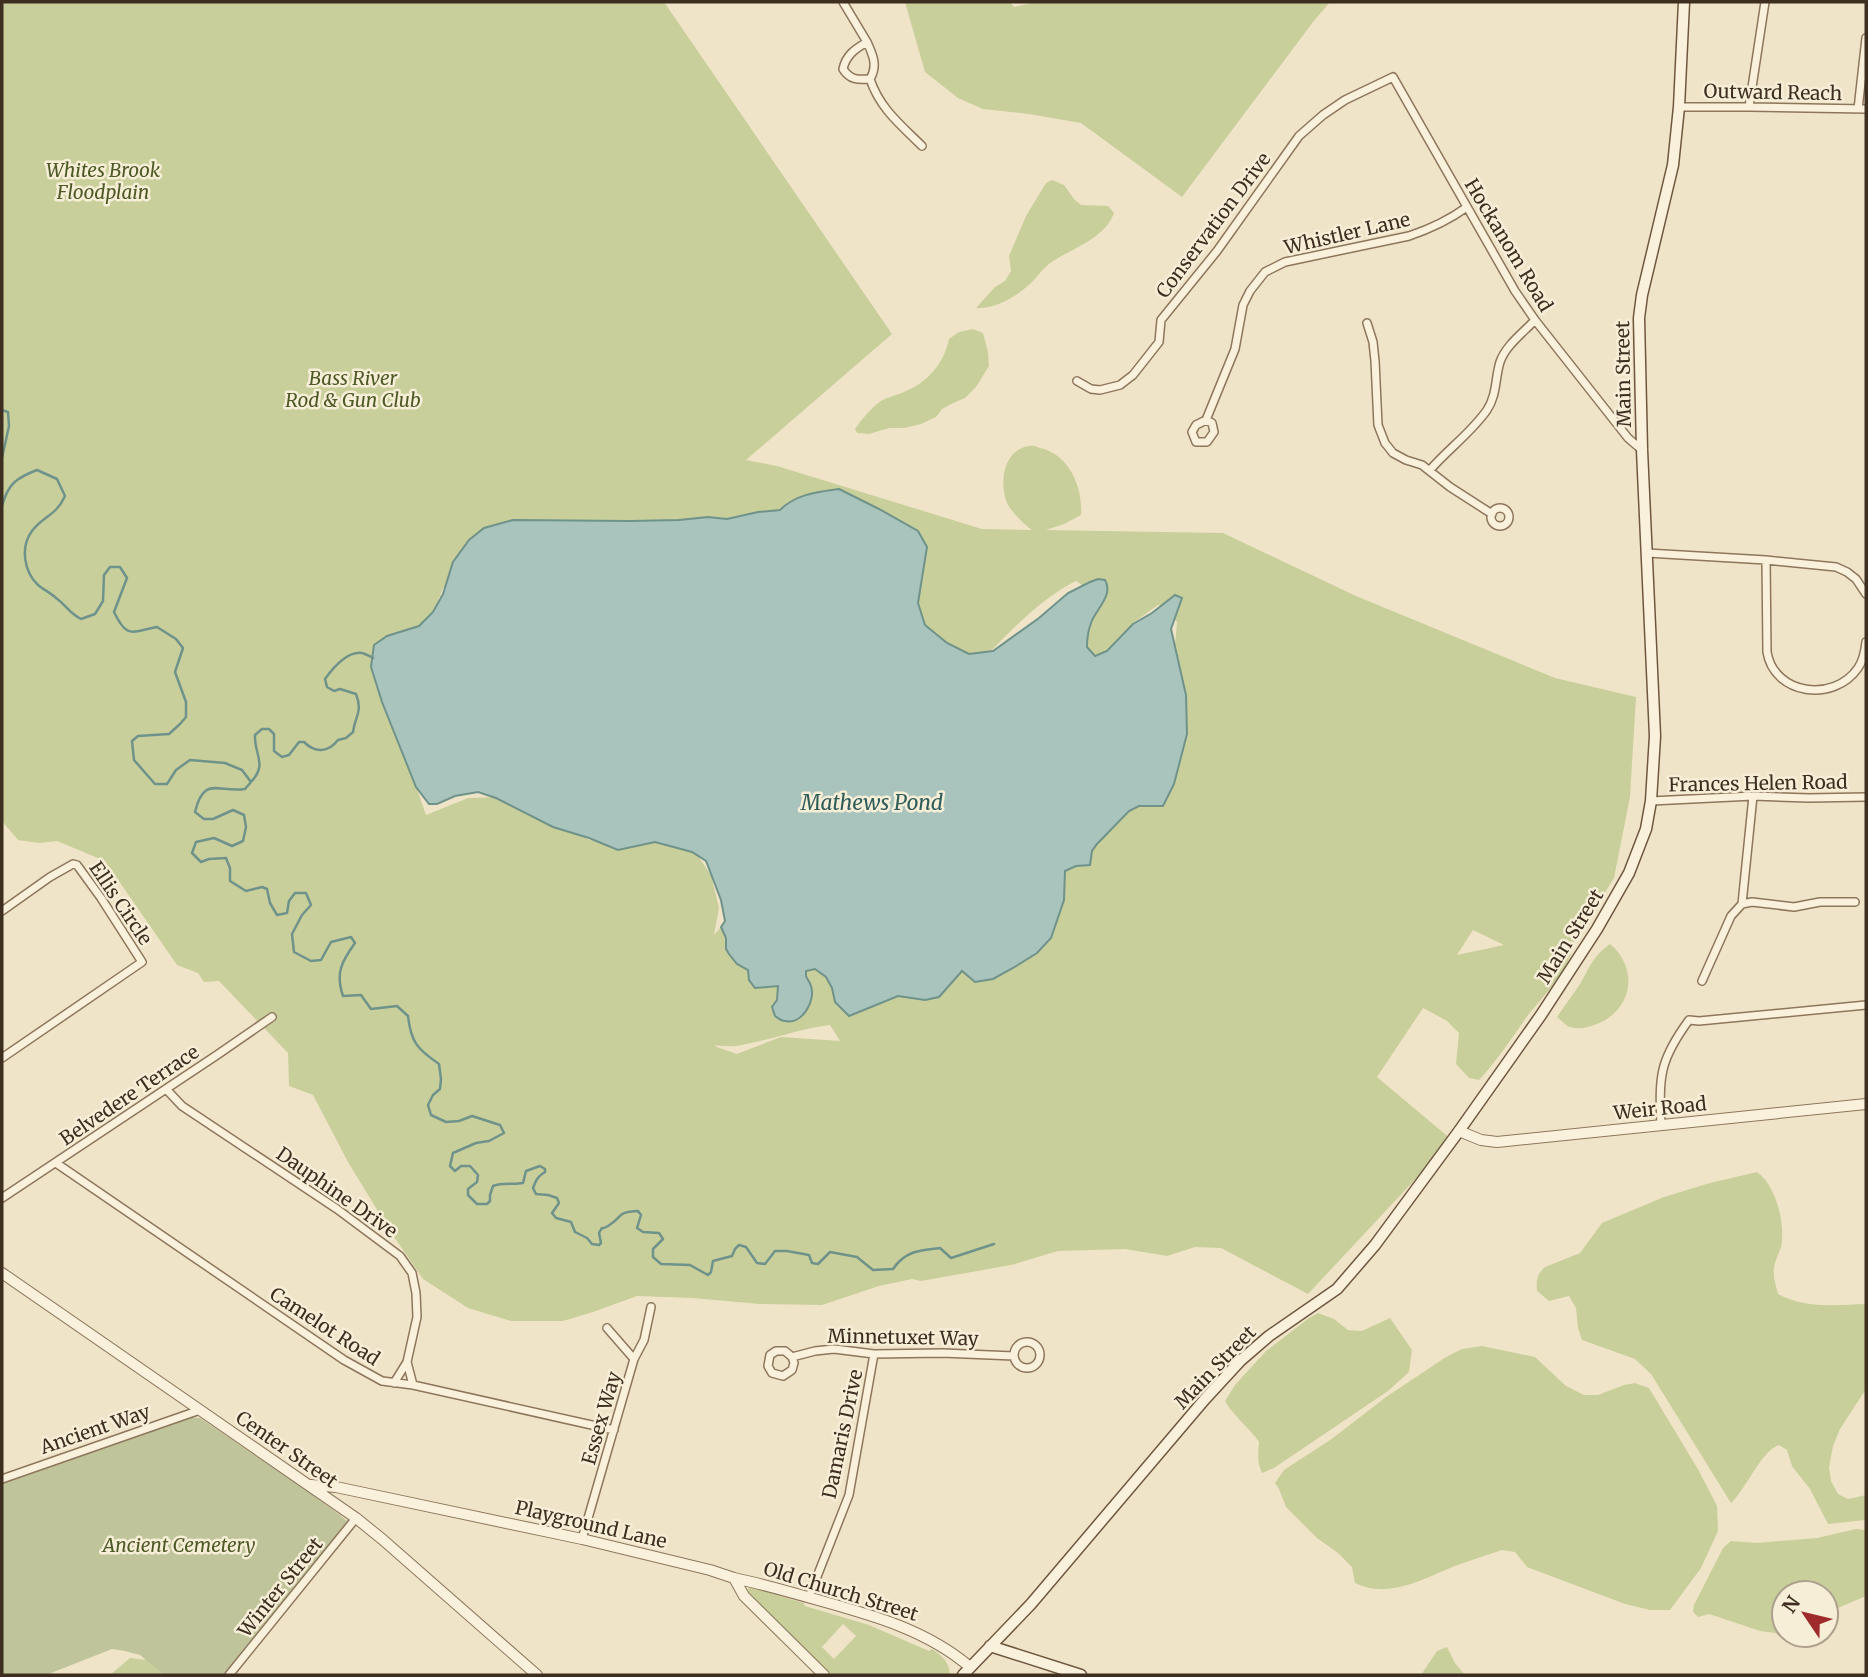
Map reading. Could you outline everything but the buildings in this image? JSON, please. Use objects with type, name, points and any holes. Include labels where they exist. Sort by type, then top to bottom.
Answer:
[{"type":"main road","name":"Main Street","points":[[967,1671],[1031,1604],[1240,1361],[1269,1336],[1337,1289],[1375,1245],[1541,1015],[1616,897],[1638,852],[1651,801],[1655,736],[1638,344],[1640,306],[1673,164],[1679,107],[1684,2]]},
{"type":"main road","points":[[990,1646],[1081,1675]]},
{"type":"street","points":[[843,2],[867,42],[874,60],[875,71],[870,79]]},
{"type":"street","points":[[1749,107],[1765,2]]},
{"type":"street","points":[[1862,109],[1866,38]]},
{"type":"street","points":[[867,42],[848,56],[843,69],[848,76],[857,80],[870,79]]},
{"type":"street","name":"Hockanom Road","points":[[1393,77],[1514,291],[1628,438],[1642,450]]},
{"type":"street","name":"Conservation Drive","points":[[1077,381],[1091,389],[1111,389],[1133,375],[1159,342],[1161,320],[1217,251],[1299,136],[1345,100],[1393,77]]},
{"type":"street","points":[[870,79],[875,94],[885,108],[922,146]]},
{"type":"street","name":"Outward Reach","points":[[1679,107],[1862,109]]},
{"type":"street","name":"Whistler Lane","points":[[1206,419],[1235,349],[1243,305],[1265,272],[1285,262],[1409,236],[1439,224],[1466,207]]},
{"type":"street","points":[[1430,470],[1488,408],[1496,389],[1503,355],[1535,320]]},
{"type":"street","points":[[1367,323],[1373,342],[1376,411],[1385,443],[1393,453],[1422,465],[1492,514]]},
{"type":"street","points":[[1647,553],[1841,569],[1859,582],[1866,594]]},
{"type":"street","points":[[1766,561],[1767,652],[1771,666],[1779,677],[1792,686],[1805,690],[1835,687],[1858,668],[1866,642]]},
{"type":"street","points":[[1742,904],[1753,796]]},
{"type":"street","name":"Frances Helen Road","points":[[1651,801],[1753,796],[1866,797]]},
{"type":"street","name":"Ellis Circle","points":[[2,911],[50,877],[73,864],[77,865],[142,962],[2,1058]]},
{"type":"street","points":[[1702,981],[1731,916],[1745,902],[1794,907],[1819,902],[1855,902]]},
{"type":"street","points":[[1661,1126],[1661,1073],[1671,1047],[1689,1020],[1866,1004]]},
{"type":"street","name":"Belvedere Terrace","points":[[2,1198],[272,1017]]},
{"type":"street","name":"Dauphine Drive","points":[[166,1089],[182,1106],[337,1209],[401,1256],[412,1273],[417,1317],[407,1362],[394,1383]]},
{"type":"street","name":"Weir Road","points":[[1459,1131],[1481,1140],[1497,1142],[1866,1104]]},
{"type":"street","name":"Camelot Road","points":[[56,1163],[344,1360],[382,1381],[413,1385],[614,1430]]},
{"type":"street","name":"Center Street","points":[[2,1273],[356,1518],[537,1675]]},
{"type":"street","name":"Essex Way","points":[[582,1539],[634,1359],[644,1340],[651,1307]]},
{"type":"street","points":[[607,1328],[634,1359]]},
{"type":"street","name":"Minnetuxet Way","points":[[793,1357],[834,1349],[874,1354],[1014,1356]]},
{"type":"street","name":"Damaris Drive","points":[[809,1597],[849,1495],[874,1354]]},
{"type":"street","name":"Dauphine Drive","points":[[407,1362],[413,1385]]},
{"type":"street","name":"Ancient Way","points":[[2,1479],[200,1410]]},
{"type":"street","name":"Playground Lane","points":[[309,1484],[582,1539],[734,1578]]},
{"type":"street","name":"Winter Street","points":[[229,1675],[356,1518]]},
{"type":"street","points":[[734,1578],[744,1596],[824,1675]]},
{"type":"street","name":"Old Church Street","points":[[734,1578],[809,1597],[922,1634],[952,1652],[967,1671]]},
{"type":"green space","name":"Bass River Rod & Gun Club","points":[[2,2],[664,2],[892,334],[746,460],[777,466],[982,529],[1032,530],[1007,503],[1003,486],[1005,468],[1013,454],[1029,446],[1036,447],[1050,451],[1066,464],[1080,494],[1081,515],[1046,530],[1223,533],[1356,596],[1555,678],[1636,697],[1630,797],[1614,878],[1569,951],[1571,954],[1557,980],[1479,1080],[1469,1078],[1456,1064],[1459,1033],[1447,1021],[1423,1008],[1377,1077],[1452,1140],[1308,1294],[1221,1248],[1195,1247],[1167,1256],[1125,1249],[1058,1251],[1011,1265],[879,1286],[822,1305],[637,1296],[563,1321],[511,1321],[468,1308],[423,1279],[348,1162],[313,1095],[289,1086],[288,1053],[219,981],[204,982],[198,973],[177,965],[105,861],[57,841],[39,843],[18,840],[2,821]],"holes":[[[761,514],[943,657],[985,657],[1040,605],[1076,581],[1095,594],[1094,618],[1081,645],[1108,682],[1123,639],[1133,623],[1158,605],[1164,607],[1177,622],[1172,679],[1174,728],[1181,761],[1170,788],[1129,811],[1097,844],[1092,851],[1090,865],[1076,866],[1065,871],[1064,901],[1051,937],[1037,953],[993,979],[968,977],[962,970],[939,997],[925,1000],[898,996],[849,1016],[835,1002],[826,977],[815,969],[806,971],[806,976],[777,1000],[778,986],[764,988],[749,980],[748,970],[731,956],[721,927],[714,935],[719,908],[711,875],[698,856],[682,847],[644,841],[589,840],[530,805],[497,797],[468,798],[426,815],[374,665],[427,629],[443,588],[481,560]],[[1473,930],[1504,945],[1457,955]],[[830,1025],[840,1041],[781,1037],[737,1054],[714,1046],[748,1044]]]},
{"type":"green space","points":[[905,2],[1010,2],[1014,7],[1037,2],[1330,2],[1182,197],[1081,123],[983,109],[958,98],[925,72]]},
{"type":"green space","points":[[1052,180],[1064,185],[1081,205],[1108,206],[1114,213],[1109,222],[1095,237],[1049,264],[1015,296],[1000,304],[976,308],[995,287],[1005,281],[1011,271],[1009,256],[1026,216],[1046,183]]},
{"type":"green space","points":[[973,329],[983,333],[989,366],[976,387],[965,398],[942,409],[936,417],[921,424],[889,428],[869,434],[857,433],[857,426],[878,403],[914,387],[934,371],[949,339],[959,332]]},
{"type":"green space","points":[[1610,944],[1619,954],[1628,976],[1625,999],[1609,1018],[1597,1024],[1580,1028],[1568,1026],[1557,1017],[1595,958]]},
{"type":"green space","points":[[1757,1172],[1769,1186],[1781,1217],[1781,1247],[1774,1271],[1778,1294],[1810,1304],[1866,1304],[1866,1389],[1840,1429],[1829,1467],[1831,1481],[1838,1494],[1848,1499],[1866,1495],[1866,1520],[1828,1524],[1810,1489],[1792,1466],[1787,1450],[1779,1445],[1766,1454],[1731,1503],[1651,1374],[1635,1359],[1582,1340],[1576,1308],[1569,1296],[1549,1301],[1537,1291],[1542,1270],[1580,1253],[1602,1223],[1664,1197]]},
{"type":"green space","points":[[1318,1313],[1334,1319],[1348,1330],[1362,1331],[1390,1318],[1412,1350],[1409,1372],[1388,1391],[1274,1468],[1262,1473],[1258,1454],[1259,1442],[1225,1401],[1235,1385],[1266,1351]]},
{"type":"green space","points":[[1482,1346],[1535,1357],[1566,1386],[1584,1395],[1598,1395],[1635,1383],[1649,1388],[1717,1506],[1718,1531],[1701,1568],[1670,1610],[1650,1610],[1625,1604],[1527,1567],[1515,1552],[1502,1550],[1406,1585],[1368,1588],[1355,1583],[1352,1567],[1286,1507],[1275,1483],[1284,1470],[1446,1357],[1462,1349]]},
{"type":"green space","name":"Ancient Cemetery","points":[[190,1417],[200,1418],[348,1522],[225,1675],[164,1675],[140,1655],[112,1649],[46,1675],[2,1675],[2,1483]]},
{"type":"green space","points":[[1856,1529],[1866,1530],[1866,1596],[1840,1607],[1840,1579],[1770,1579],[1770,1632],[1709,1614],[1698,1617],[1693,1612],[1723,1548],[1731,1541],[1757,1543],[1817,1538]]},
{"type":"green space","points":[[750,1587],[804,1603],[805,1606],[869,1625],[929,1651],[932,1649],[945,1660],[950,1675],[832,1675],[749,1595],[747,1590]],"holes":[[[843,1624],[856,1636],[834,1659],[822,1647]]]},
{"type":"green space","points":[[1447,1647],[1465,1675],[1421,1675],[1437,1651]]},
{"type":"green space","points":[[130,1658],[147,1660],[171,1675],[110,1675]]},
{"type":"water","name":"Mathews Pond","points":[[839,489],[918,531],[927,547],[918,603],[925,625],[947,643],[969,654],[993,651],[1068,593],[1098,579],[1105,580],[1107,591],[1088,632],[1087,647],[1095,656],[1107,651],[1133,624],[1175,595],[1182,598],[1171,629],[1186,695],[1187,734],[1174,784],[1163,806],[1139,806],[1129,811],[1097,844],[1092,851],[1090,865],[1076,866],[1065,871],[1064,900],[1051,938],[1037,953],[993,979],[975,982],[962,971],[939,997],[925,1000],[898,996],[849,1016],[835,1002],[826,977],[815,969],[806,971],[812,992],[809,1005],[802,1016],[784,1021],[775,1016],[772,1007],[777,1000],[778,986],[755,988],[749,980],[748,970],[737,964],[726,949],[726,938],[721,927],[725,921],[721,900],[706,861],[692,852],[655,842],[618,850],[553,827],[496,798],[478,792],[429,804],[416,787],[371,667],[374,645],[387,636],[419,626],[433,612],[443,594],[453,562],[469,540],[484,528],[513,520],[727,519],[780,510],[800,497]]},
{"type":"waterway","points":[[2,410],[8,412],[9,426],[2,458]]},
{"type":"waterway","points":[[2,506],[10,487],[24,476],[37,470],[57,479],[65,496],[58,508],[32,531],[26,544],[25,559],[33,580],[81,619],[95,614],[103,601],[104,575],[110,567],[120,567],[127,578],[114,612],[126,630],[135,632],[157,627],[176,639],[183,648],[175,672],[186,702],[186,717],[169,734],[138,736],[132,741],[134,760],[155,784],[167,784],[176,770],[190,760],[225,763],[242,770],[251,782],[245,789],[208,790],[203,793],[195,812],[204,819],[213,819],[233,810],[244,815],[246,827],[243,841],[232,846],[214,838],[196,842],[192,853],[201,862],[226,858],[230,868],[230,881],[246,891],[262,887],[267,889],[270,903],[277,915],[287,913],[289,901],[295,893],[306,893],[311,905],[292,934],[294,952],[311,961],[321,960],[331,942],[351,937],[355,943],[343,962],[340,974],[343,996],[361,995],[371,1009],[397,1006],[408,1016],[416,1044],[439,1064],[440,1089],[428,1105],[431,1115],[446,1122],[472,1116],[500,1125],[504,1133],[453,1153],[450,1166],[455,1171],[461,1166],[470,1166],[478,1175],[477,1182],[468,1189],[468,1195],[477,1204],[487,1204],[490,1201],[493,1186],[523,1183],[526,1171],[540,1166],[545,1172],[534,1185],[536,1194],[557,1198],[559,1203],[552,1213],[556,1218],[571,1222],[575,1232],[592,1244],[601,1243],[599,1233],[602,1228],[623,1214],[638,1211],[641,1215],[637,1228],[643,1232],[659,1233],[663,1239],[653,1249],[653,1257],[661,1264],[690,1265],[708,1275],[713,1261],[732,1256],[739,1245],[746,1247],[757,1263],[765,1264],[775,1251],[787,1251],[809,1255],[812,1263],[818,1264],[830,1252],[857,1257],[873,1270],[893,1269],[903,1258],[920,1251],[940,1248],[951,1258],[994,1244]]},
{"type":"waterway","points":[[251,782],[259,770],[255,735],[262,729],[269,729],[274,734],[274,751],[282,757],[289,755],[299,742],[321,750],[353,732],[359,710],[356,694],[340,689],[334,691],[327,687],[325,679],[346,657],[362,653],[373,658]]},
{"type":"park label","name":"Whites Brook Floodplain","points":[[103,181]]}]
